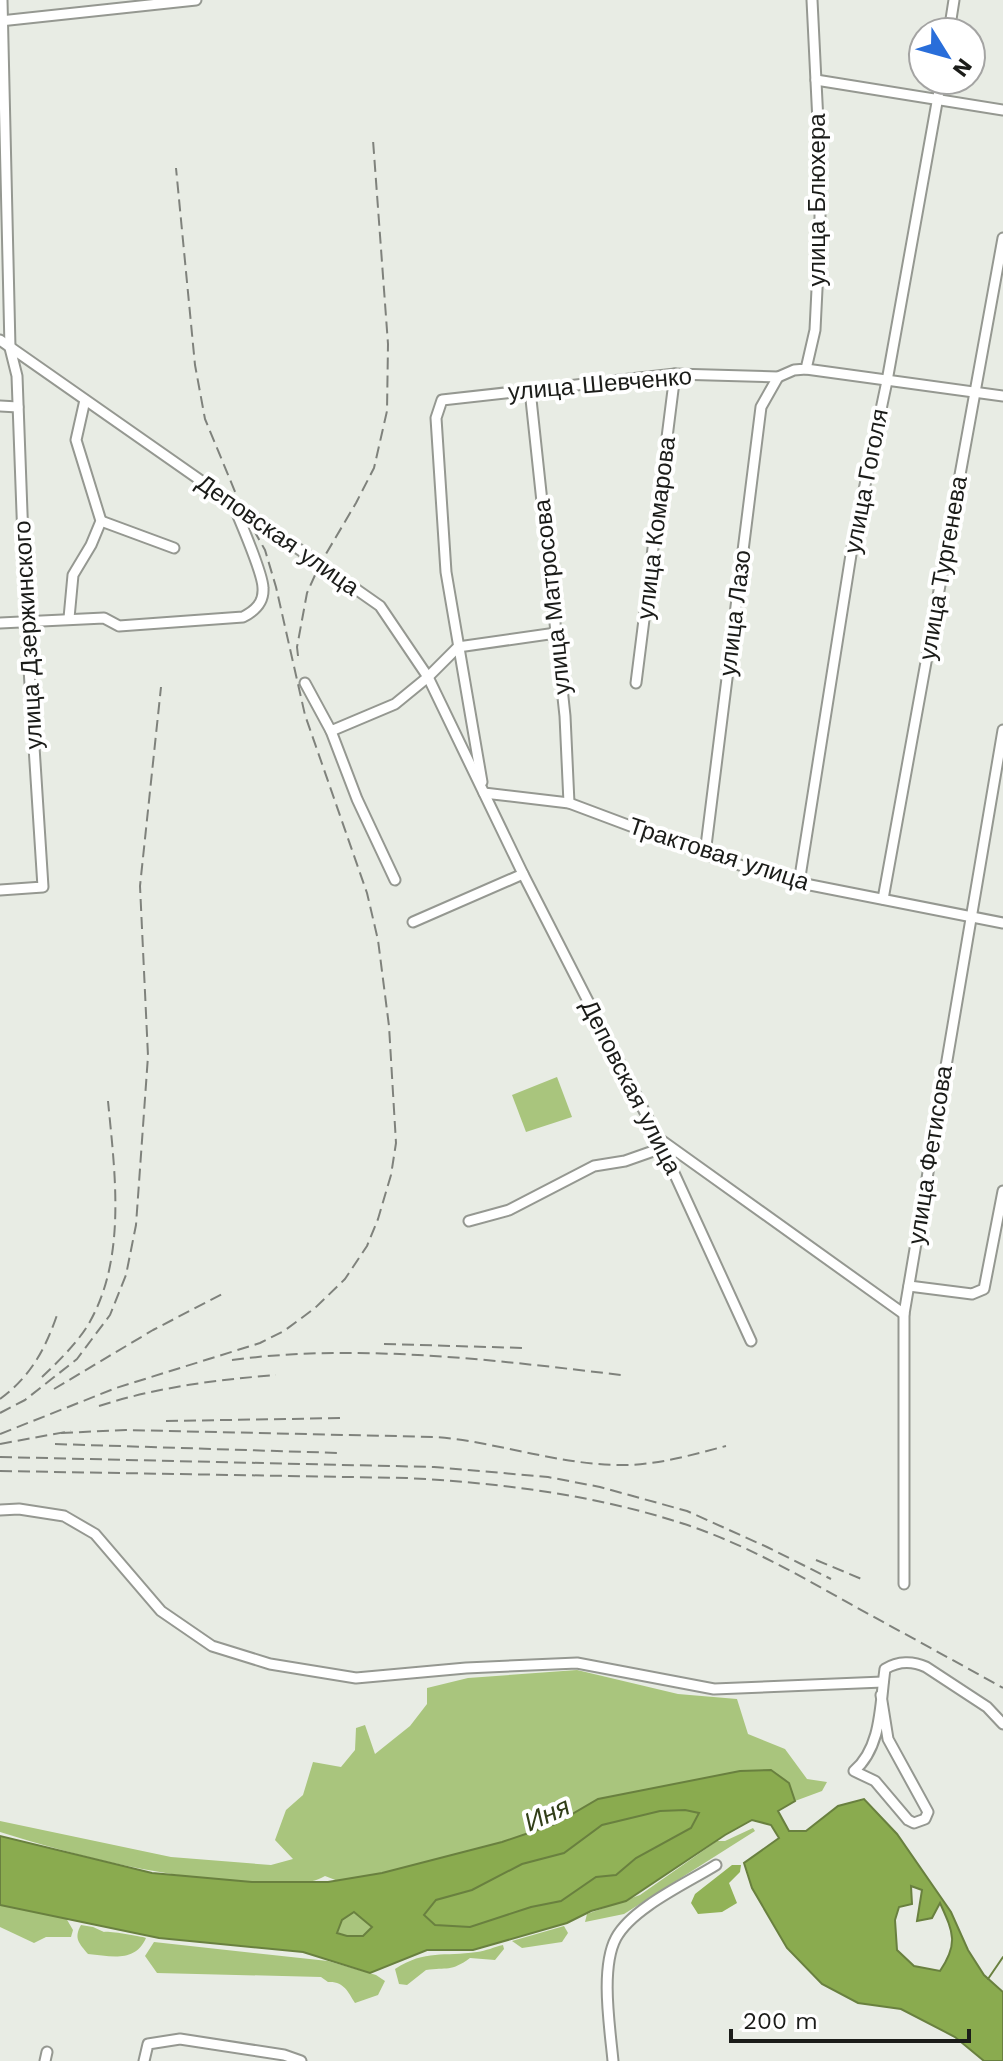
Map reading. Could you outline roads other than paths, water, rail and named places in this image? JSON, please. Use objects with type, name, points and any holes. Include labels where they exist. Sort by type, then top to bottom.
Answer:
[{"type":"street","name":"улица Дзержинского","points":[[0,890],[43,887],[26,622],[17,376],[10,348],[0,21],[2,0]]},
{"type":"street","points":[[0,21],[196,0]]},
{"type":"street","name":"улица Блюхера","points":[[806,369],[818,298],[820,163],[812,0]]},
{"type":"street","points":[[816,80],[1003,110]]},
{"type":"street","name":"улица Гоголя","points":[[799,883],[853,542],[887,381],[938,96]]},
{"type":"street","name":"улица Тургенева","points":[[883,899],[1003,238]]},
{"type":"street","name":"Деповская улица","points":[[0,340],[380,606],[428,677],[523,874],[660,1143],[751,1341]]},
{"type":"street","points":[[778,377],[806,369],[1003,396]]},
{"type":"street","name":"улица Шевченко","points":[[436,418],[442,400],[675,374],[778,377]]},
{"type":"street","name":"улица Комарова","points":[[636,683],[675,374]]},
{"type":"street","name":"улица Лазо","points":[[705,854],[761,407],[778,377]]},
{"type":"street","name":"улица Матросова","points":[[530,390],[565,716],[569,803]]},
{"type":"street","points":[[69,618],[73,575],[101,521],[76,440],[85,400]]},
{"type":"street","points":[[0,406],[18,407]]},
{"type":"street","name":"Деповская улица","points":[[436,418],[446,572],[484,793]]},
{"type":"street","points":[[0,623],[104,618],[119,626],[243,617],[260,603],[264,587],[233,504]]},
{"type":"street","points":[[101,521],[174,548]]},
{"type":"street","points":[[331,731],[395,704],[458,647],[556,633]]},
{"type":"street","points":[[305,683],[331,731],[357,799],[395,880]]},
{"type":"street","name":"улица Фетисова","points":[[904,1584],[904,1314],[1003,730]]},
{"type":"street","name":"Трактовая улица","points":[[484,793],[569,803],[705,854],[799,883],[1003,923]]},
{"type":"street","points":[[413,922],[523,874]]},
{"type":"street","points":[[469,1221],[509,1210],[594,1166],[625,1161],[660,1143],[904,1314]]},
{"type":"street","points":[[909,1286],[972,1294],[984,1289],[1003,1191]]},
{"type":"street","points":[[0,1510],[19,1509],[64,1516],[95,1534],[161,1611],[212,1646],[270,1664],[356,1678],[466,1668],[577,1663],[714,1689],[883,1682]]},
{"type":"street","points":[[881,1695],[888,1739],[928,1812],[925,1819],[914,1823],[875,1781],[854,1771],[866,1761],[874,1744],[881,1695],[885,1669],[916,1662],[987,1707],[1003,1724]]},
{"type":"street","points":[[613,2061],[608,1964],[616,1938],[630,1921],[645,1910],[716,1865]]},
{"type":"street","points":[[144,2061],[148,2044],[180,2039],[284,2055],[301,2061]]},
{"type":"waterway","points":[[988,1979],[1003,1957]]},
{"type":"railway","points":[[298,656],[307,593],[374,468],[387,411],[388,344],[373,140]]},
{"type":"railway","points":[[0,1434],[116,1388],[260,1343],[284,1331],[315,1308],[345,1279],[367,1246],[391,1175],[396,1143],[389,1026],[378,940],[367,893],[305,715],[265,550],[243,511],[205,419],[195,365],[176,168]]},
{"type":"railway","points":[[0,1413],[25,1400],[77,1359],[110,1315],[126,1275],[136,1225],[148,1056],[140,886],[161,687]]},
{"type":"railway","points":[[42,1377],[88,1325],[109,1272],[115,1187],[108,1101]]},
{"type":"railway","points":[[54,1389],[153,1330],[226,1292]]},
{"type":"railway","points":[[0,1399],[20,1382],[35,1362],[57,1315]]},
{"type":"railway","points":[[384,1344],[524,1348]]},
{"type":"railway","points":[[232,1360],[280,1355],[377,1353],[476,1359],[621,1375]]},
{"type":"railway","points":[[99,1406],[187,1385],[276,1375]]},
{"type":"railway","points":[[166,1421],[344,1418]]},
{"type":"railway","points":[[61,1433],[126,1430],[436,1437],[572,1461],[618,1465],[659,1462],[726,1446]]},
{"type":"railway","points":[[0,1444],[71,1431]]},
{"type":"railway","points":[[55,1444],[339,1453]]},
{"type":"railway","points":[[0,1457],[434,1467],[548,1477],[600,1487],[687,1511],[831,1579]]},
{"type":"railway","points":[[0,1471],[407,1478],[510,1487],[611,1504],[678,1522],[745,1548],[1003,1688]]},
{"type":"railway","points":[[816,1560],[864,1580]]},
{"type":"water label","name":"Иня","points":[[547,1814]]}]
